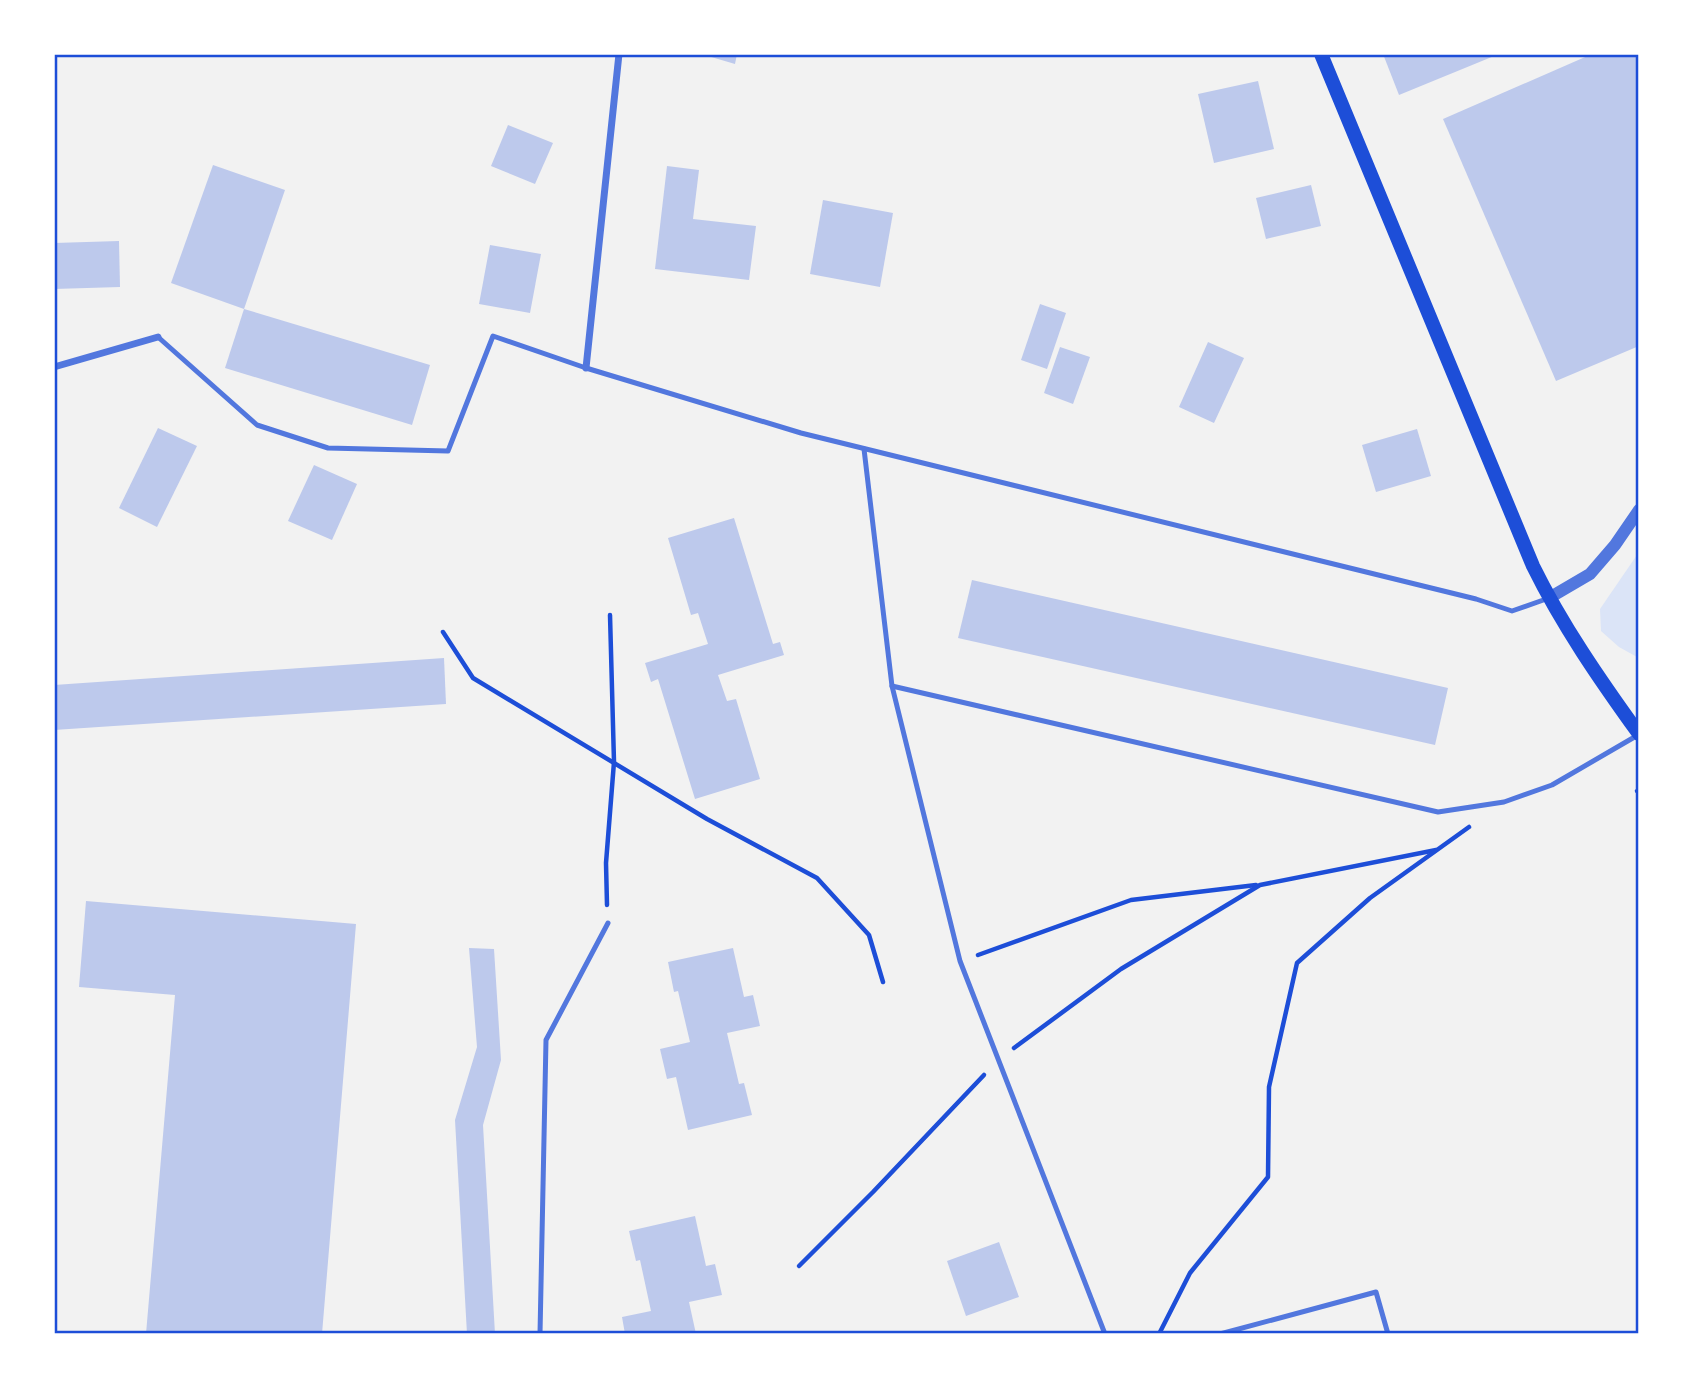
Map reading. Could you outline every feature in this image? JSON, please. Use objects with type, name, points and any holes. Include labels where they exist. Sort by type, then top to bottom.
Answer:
[{"type":"main road","points":[[1321,54],[1533,566],[1549,598],[1602,683],[1639,734]]},
{"type":"street","points":[[586,368],[619,54]]},
{"type":"street","points":[[54,367],[158,337]]},
{"type":"street","points":[[1549,598],[1590,574],[1615,545],[1639,510]]},
{"type":"lane","points":[[158,337],[257,425],[328,448],[449,451],[493,336],[586,368],[801,433],[1476,599],[1512,611],[1549,598]]},
{"type":"lane","points":[[864,449],[892,686],[960,961],[1105,1334]]},
{"type":"lane","points":[[892,686],[1438,812],[1504,802],[1552,785],[1639,734]]},
{"type":"lane","points":[[540,1334],[545,1040],[608,923]]},
{"type":"lane","points":[[1220,1334],[1376,1292],[1388,1334]]},
{"type":"path","points":[[608,923],[606,863],[614,762],[610,615]]},
{"type":"path","points":[[443,632],[472,678],[707,818],[817,878],[869,935],[883,982]]},
{"type":"path","points":[[1158,1334],[1190,1273],[1268,1177],[1269,1087],[1297,963],[1370,898],[1470,826]]},
{"type":"path","points":[[960,961],[1131,900],[1260,885],[1436,850]]},
{"type":"path","points":[[799,1266],[998,1060],[1121,969],[1260,885]]},
{"type":"shaded area","points":[[1639,552],[1637,657],[1619,647],[1601,631],[1600,609]]},
{"type":"building","points":[[701,54],[737,54],[735,64]]},
{"type":"building","points":[[1383,54],[1499,54],[1399,95]]},
{"type":"building","points":[[1592,54],[1639,54],[1639,346],[1556,381],[1443,119]]},
{"type":"building","points":[[1258,81],[1274,149],[1214,163],[1198,94]]},
{"type":"building","points":[[508,125],[553,143],[535,184],[491,166]]},
{"type":"building","points":[[213,165],[285,190],[244,309],[171,283]]},
{"type":"building","points":[[667,166],[699,170],[693,219],[756,226],[749,280],[655,269]]},
{"type":"building","points":[[1311,185],[1321,226],[1266,239],[1256,198]]},
{"type":"building","points":[[823,200],[893,213],[880,287],[810,274]]},
{"type":"building","points":[[119,241],[120,287],[54,289],[54,243]]},
{"type":"building","points":[[490,245],[541,254],[530,313],[479,304]]},
{"type":"building","points":[[1040,304],[1066,313],[1047,369],[1021,360]]},
{"type":"building","points":[[244,309],[430,365],[412,425],[225,368]]},
{"type":"building","points":[[1208,342],[1244,358],[1214,423],[1179,407]]},
{"type":"building","points":[[1060,347],[1090,357],[1073,404],[1044,393]]},
{"type":"building","points":[[158,428],[197,446],[157,527],[119,508]]},
{"type":"building","points":[[1417,429],[1431,476],[1376,492],[1362,445]]},
{"type":"building","points":[[314,465],[357,484],[332,540],[288,521]]},
{"type":"building","points":[[734,518],[773,644],[780,642],[784,655],[718,675],[727,701],[736,699],[760,779],[695,799],[658,679],[651,682],[645,663],[708,644],[698,613],[691,615],[668,538]]},
{"type":"building","points":[[972,580],[1448,688],[1435,745],[958,638]]},
{"type":"building","points":[[444,658],[446,704],[54,730],[54,685]]},
{"type":"building","points":[[86,901],[356,924],[322,1334],[146,1334],[175,995],[79,987]]},
{"type":"building","points":[[469,948],[494,949],[501,1060],[483,1125],[495,1334],[467,1334],[455,1120],[477,1047]]},
{"type":"building","points":[[733,948],[744,997],[753,995],[760,1026],[727,1033],[739,1084],[744,1083],[752,1115],[688,1130],[676,1077],[667,1079],[660,1049],[690,1042],[678,991],[674,992],[668,962]]},
{"type":"building","points":[[695,1216],[706,1266],[715,1264],[722,1295],[689,1302],[696,1334],[625,1334],[622,1317],[651,1311],[640,1260],[636,1261],[629,1231]]},
{"type":"building","points":[[999,1242],[1019,1297],[966,1316],[947,1261]]}]
